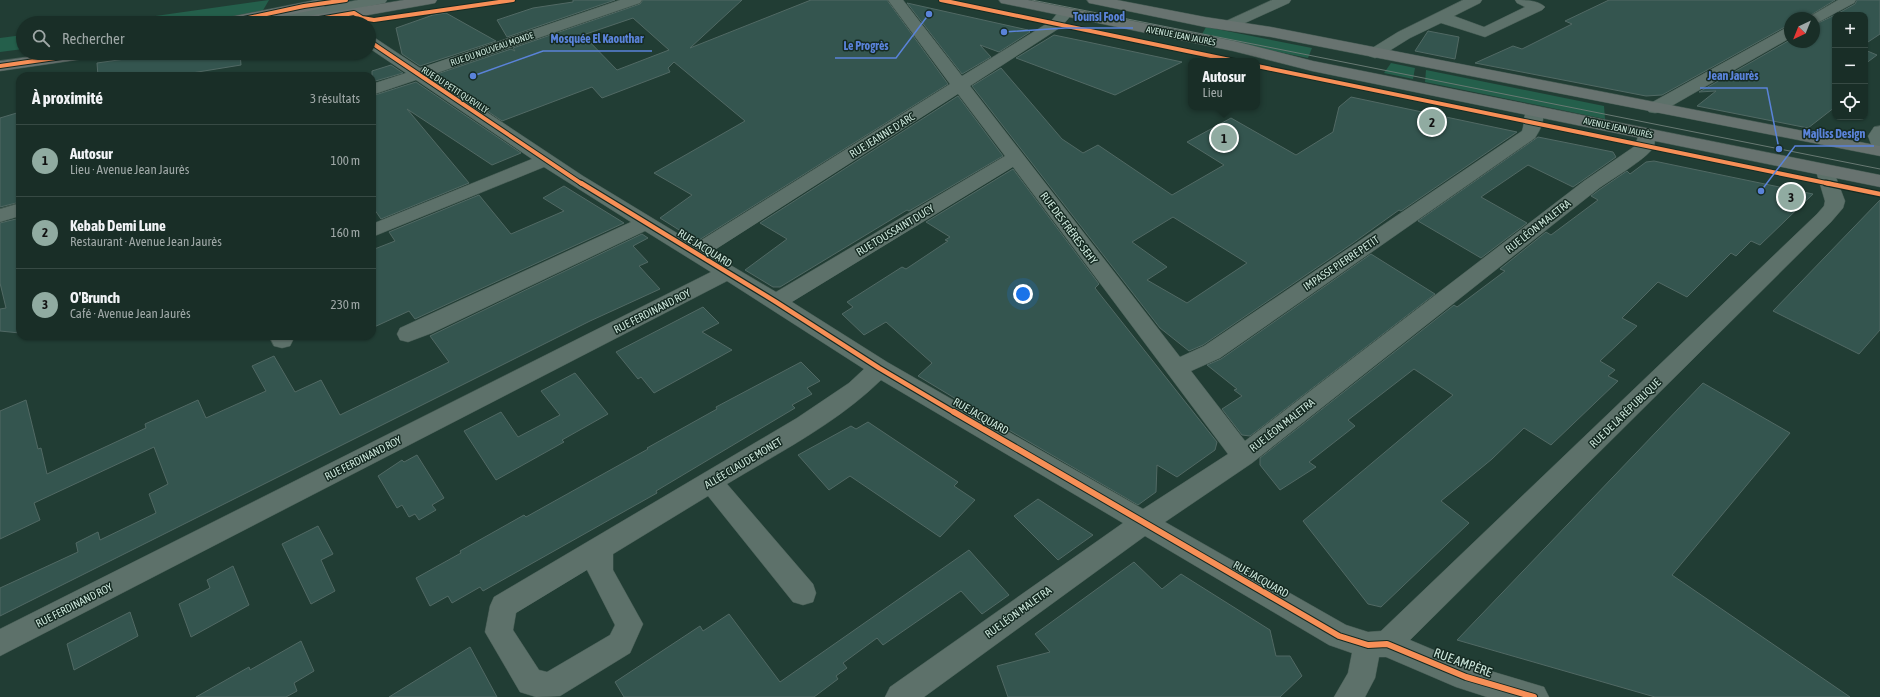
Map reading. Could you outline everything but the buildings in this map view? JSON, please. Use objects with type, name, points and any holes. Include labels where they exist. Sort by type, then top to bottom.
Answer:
[{"type":"main road","points":[[251,16],[302,2],[346,0]]},
{"type":"main road","points":[[357,16],[430,0]]},
{"type":"main road","name":"AVENUE JEAN JAURÈS","points":[[1006,0],[1234,46],[1356,75],[1880,181]]},
{"type":"main road","name":"AVENUE JEAN JAURÈS","points":[[1094,0],[1880,151]]},
{"type":"main road","points":[[1356,75],[1375,53]]},
{"type":"main road","points":[[0,57],[16,55]]},
{"type":"main road","points":[[0,66],[42,60]]},
{"type":"street","points":[[301,16],[380,0]]},
{"type":"street","name":"RUE DU NOUVEAU MONDE","points":[[376,89],[635,0]]},
{"type":"street","name":"RUE DES FRÈRES SEHY","points":[[895,0],[1243,456]]},
{"type":"street","points":[[1375,53],[1404,35],[1475,0]]},
{"type":"street","points":[[1522,0],[1544,3]]},
{"type":"street","points":[[1820,16],[1849,0]]},
{"type":"street","points":[[1229,25],[1278,1]]},
{"type":"street","points":[[1440,17],[1485,32],[1544,3]]},
{"type":"street","name":"RUE JEANNE D'ARC","points":[[695,253],[1056,24],[1066,12]]},
{"type":"street","points":[[1655,108],[1784,35]]},
{"type":"street","name":"RUE DU PETIT QUEVILLY","points":[[376,46],[576,180]]},
{"type":"street","points":[[0,61],[16,59]]},
{"type":"street","name":"IMPASSE PIERRE PETIT","points":[[1175,368],[1212,352],[1529,134],[1534,123],[1534,111]]},
{"type":"street","points":[[1880,131],[1877,136],[1880,148]]},
{"type":"street","name":"RUE LÉON MALETRA","points":[[900,697],[1144,522],[1243,456],[1591,185],[1641,150],[1644,146],[1646,134]]},
{"type":"street","points":[[376,229],[540,155]]},
{"type":"street","name":"RUE TOUSSAINT DUCY","points":[[776,302],[1015,158]]},
{"type":"street","name":"RUE DE LA RÉPUBLIQUE","points":[[1378,645],[1833,208],[1835,201],[1825,171]]},
{"type":"street","name":"RUE JACQUARD","points":[[576,180],[726,273],[776,302],[879,368],[1339,636],[1378,645]]},
{"type":"street","points":[[0,216],[16,210]]},
{"type":"street","points":[[408,334],[424,328],[645,223]]},
{"type":"street","name":"RUE FERDINAND ROY","points":[[0,643],[726,273]]},
{"type":"street","name":"ALLÉE CLAUDE MONET","points":[[600,548],[600,571],[630,624],[620,644],[550,686],[530,682],[499,632],[504,606],[600,548],[711,482],[805,425],[857,389],[879,368]]},
{"type":"street","points":[[711,482],[804,593]]},
{"type":"street","points":[[1348,697],[1361,678],[1378,645]]},
{"type":"street","name":"RUE AMPÈRE","points":[[1378,645],[1466,676],[1534,697]]},
{"type":"green space","points":[[269,0],[262,12],[242,16],[156,16]]},
{"type":"green space","points":[[1206,27],[1312,48],[1308,58],[1201,36]]},
{"type":"green space","points":[[16,36],[16,50],[0,52],[0,38]]},
{"type":"green space","points":[[1391,63],[1415,68],[1413,79],[1384,73]]},
{"type":"green space","points":[[1426,70],[1604,106],[1605,119],[1425,82]]},
{"type":"tram line","points":[[1032,0],[1880,169]]},
{"type":"cycle path","points":[[258,16],[304,6],[346,0]]},
{"type":"cycle path","points":[[376,20],[513,0]]},
{"type":"cycle path","points":[[941,0],[1221,58]]},
{"type":"cycle path","points":[[337,16],[354,13],[359,16]]},
{"type":"cycle path","points":[[376,46],[576,180],[776,302],[879,368],[1339,636],[1368,645],[1387,644],[1466,677],[1534,697]]},
{"type":"cycle path","points":[[0,66],[42,60]]},
{"type":"cycle path","points":[[1260,67],[1880,194]]},
{"type":"place","name":"Le Progrès","points":[[929,14]]},
{"type":"place","name":"Tounsi Food","points":[[1004,32]]},
{"type":"place","name":"Mosquée El Kaouthar","points":[[473,76]]},
{"type":"place","name":"Kebab Demi Lune","points":[[1432,122]]},
{"type":"place","name":"Autosur","points":[[1224,138]]},
{"type":"place","name":"Jean Jaurès","points":[[1779,149]]},
{"type":"place","name":"Majliss Design","points":[[1761,191]]},
{"type":"place","name":"O'Brunch","points":[[1791,197]]}]
